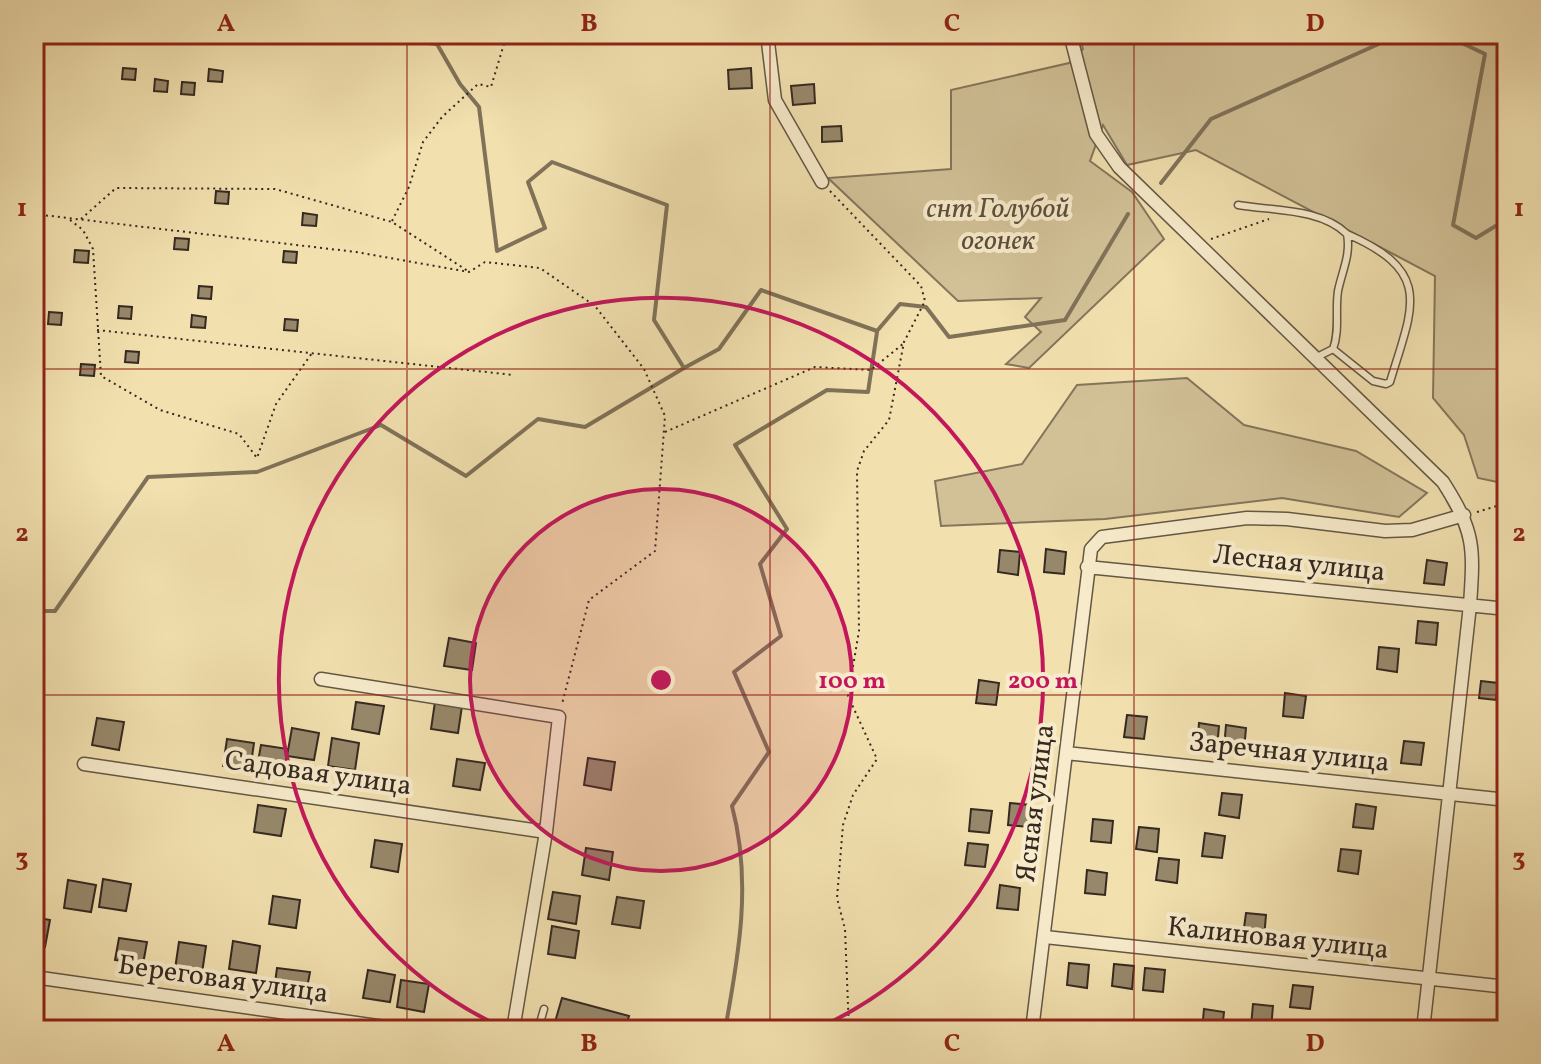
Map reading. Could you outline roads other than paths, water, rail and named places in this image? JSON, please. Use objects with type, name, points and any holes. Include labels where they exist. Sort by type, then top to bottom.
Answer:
[{"type":"street","points":[[767,34],[775,100],[822,182]]},
{"type":"street","points":[[1070,34],[1104,149],[1443,482],[1464,515],[1471,535],[1473,559],[1470,605],[1423,1030]]},
{"type":"street","name":"Ясная улица","points":[[1032,1030],[1091,549],[1102,537],[1247,518],[1287,519],[1385,531],[1412,530],[1464,515]]},
{"type":"street","name":"Лесная улица","points":[[1087,567],[1507,609]]},
{"type":"street","points":[[321,679],[559,717],[546,832],[513,1030]]},
{"type":"street","name":"Заречная улица","points":[[1066,753],[1507,800]]},
{"type":"street","name":"Садовая улица","points":[[84,764],[546,832]]},
{"type":"street","name":"Калиновая улица","points":[[1045,937],[1507,987]]},
{"type":"street","name":"Береговая улица","points":[[34,977],[406,1030]]},
{"type":"lane","points":[[1238,205],[1291,212],[1327,221],[1387,253],[1397,263],[1410,291],[1410,316],[1386,384],[1373,381],[1333,349]]},
{"type":"lane","points":[[1333,349],[1339,290],[1348,257],[1347,234]]},
{"type":"lane","points":[[1315,358],[1333,349]]},
{"type":"lane","points":[[538,1030],[544,1009]]},
{"type":"waterway","points":[[354,34],[437,44],[460,84],[479,107],[497,251],[545,228],[528,182],[552,162],[667,205],[654,320],[684,368],[719,349],[761,290],[877,331],[900,304],[926,307],[949,337],[1065,320],[1128,214]]},
{"type":"waterway","points":[[1161,183],[1211,119],[1401,34]]},
{"type":"waterway","points":[[1443,34],[1485,54],[1453,225],[1476,238],[1507,219]]},
{"type":"waterway","points":[[725,1030],[739,946],[742,890],[738,834],[732,806],[769,752],[734,672],[781,636],[760,564],[787,529],[735,445],[827,390],[868,392],[877,332]]},
{"type":"waterway","points":[[34,611],[55,611],[148,477],[257,472],[381,425],[466,476],[538,419],[585,427],[684,368]]},
{"type":"park label","name":"снт Голубой огонек","points":[[998,225]]}]
